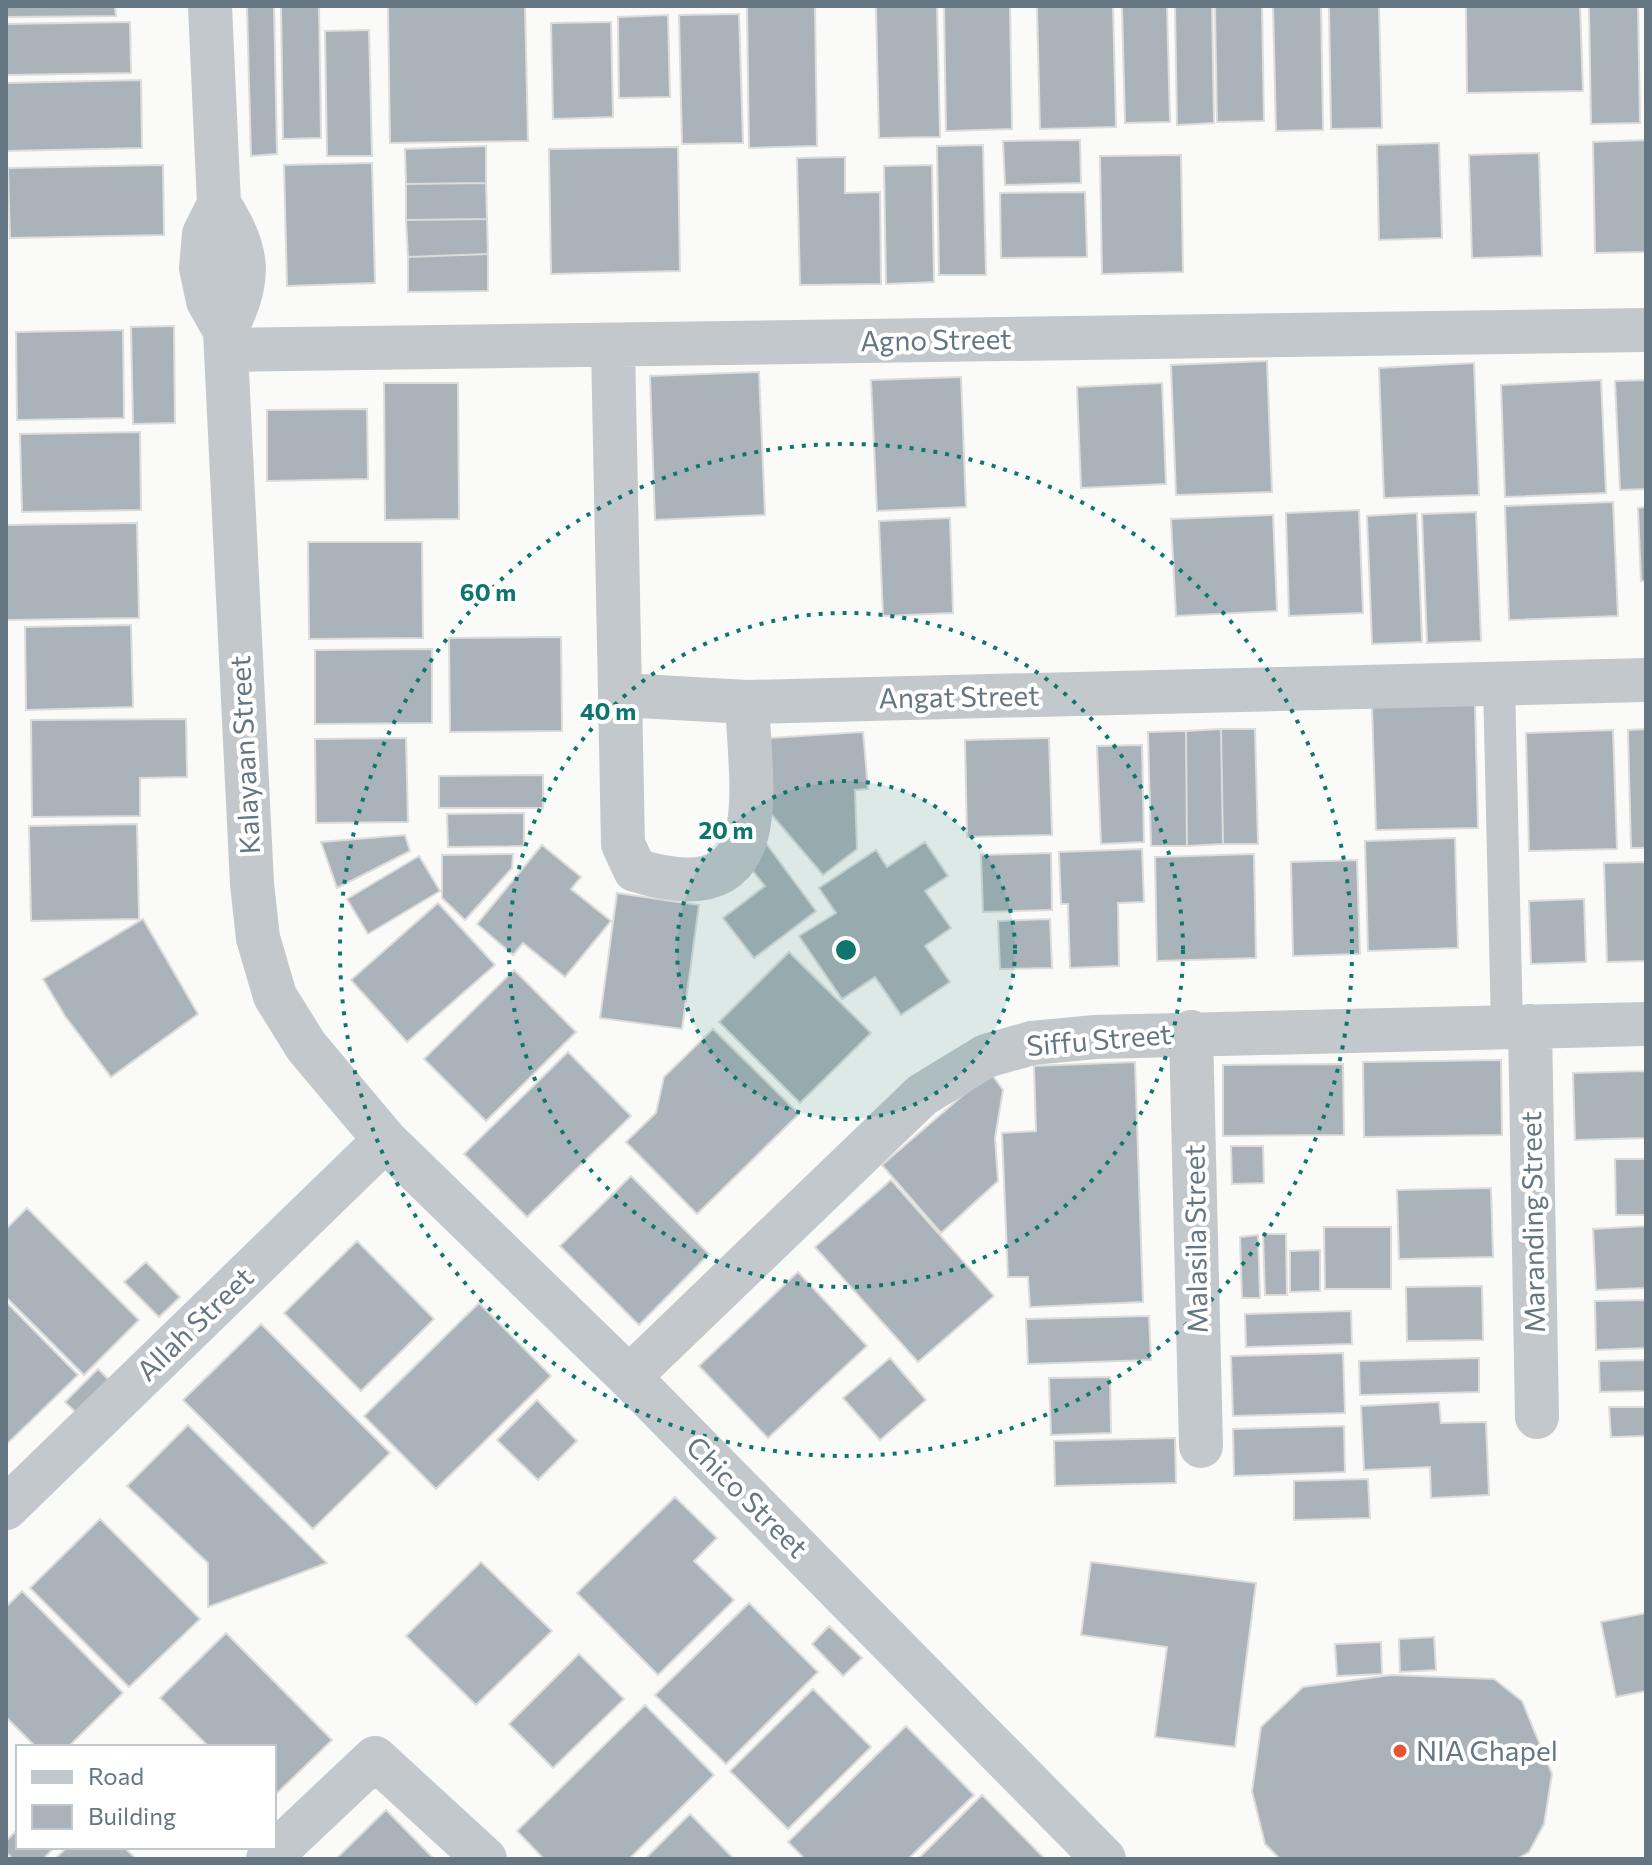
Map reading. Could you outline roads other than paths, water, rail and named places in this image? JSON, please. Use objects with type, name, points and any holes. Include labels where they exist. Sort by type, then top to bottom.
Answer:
[{"type":"street","name":"Kalayaan Street","points":[[210,6],[219,204],[204,234],[201,268],[208,301],[225,341],[252,884],[258,938],[275,996],[298,1033],[385,1140]]},
{"type":"street","name":"Agno Street","points":[[225,341],[613,345],[1646,330]]},
{"type":"street","points":[[613,345],[623,844],[635,870],[684,882],[709,878],[732,864],[745,845],[752,817],[747,702]]},
{"type":"street","name":"Angat Street","points":[[622,695],[747,702],[1646,680]]},
{"type":"street","name":"Siffu Street","points":[[629,1377],[922,1095],[951,1074],[986,1056],[1032,1043],[1191,1032],[1646,1024]]},
{"type":"street","name":"Maranding Street","points":[[1519,1027],[1537,1417]]},
{"type":"street","name":"Malasila Street","points":[[1191,1032],[1201,1446]]},
{"type":"street","name":"Chico Street","points":[[385,1140],[629,1377],[1104,1859]]},
{"type":"street","name":"Allah Street","points":[[6,1508],[385,1140]]},
{"type":"street","points":[[268,1859],[375,1758],[485,1859]]},
{"type":"lane","points":[[1499,683],[1519,1027]]},
{"type":"place","name":"NIA Chapel","points":[[1400,1751]]}]
